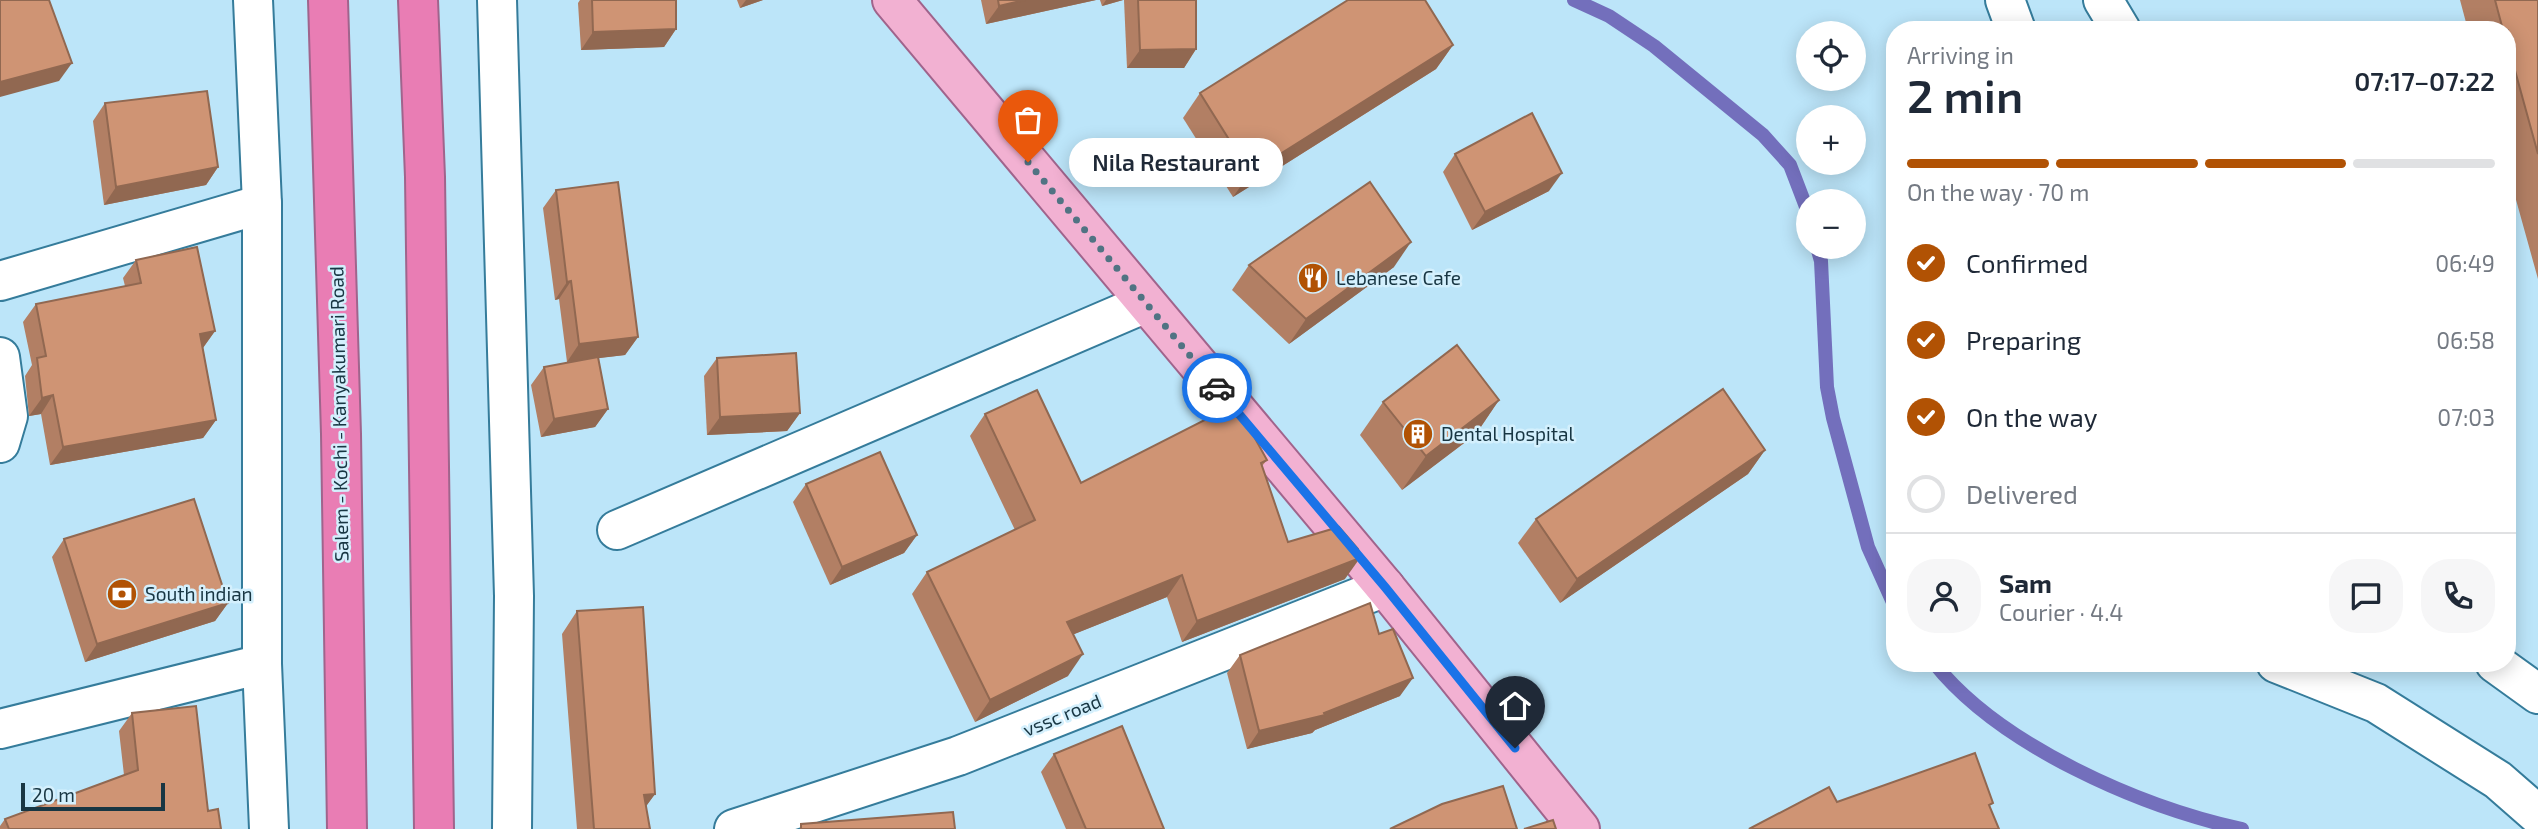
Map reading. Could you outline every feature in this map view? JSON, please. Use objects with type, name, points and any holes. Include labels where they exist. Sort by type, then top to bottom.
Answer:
[{"type":"highway","name":"Salem - Kochi - Kanyakumari Road","points":[[328,0],[341,433],[347,829]]},
{"type":"highway","points":[[418,0],[425,177],[434,829]]},
{"type":"main road","points":[[892,0],[1385,587],[1580,829]]},
{"type":"street","points":[[253,0],[262,204],[262,664],[269,829]]},
{"type":"street","points":[[498,0],[514,596],[512,829]]},
{"type":"street","points":[[2006,0],[2014,21]]},
{"type":"street","points":[[2102,0],[2115,21]]},
{"type":"street","points":[[0,281],[262,204]]},
{"type":"street","points":[[617,530],[1146,303]]},
{"type":"street","points":[[0,357],[8,416],[0,443]]},
{"type":"street","name":"vssc road","points":[[734,829],[958,756],[1385,587]]},
{"type":"street","points":[[0,729],[262,664]]},
{"type":"street","points":[[2298,672],[2376,703],[2498,780],[2538,815]]},
{"type":"street","points":[[2507,672],[2538,694]]},
{"type":"building","points":[[0,0],[49,0],[72,63],[0,82]]},
{"type":"building","points":[[592,0],[676,0],[676,29],[593,32]]},
{"type":"building","points":[[998,0],[1025,0],[999,6]]},
{"type":"building","points":[[1138,0],[1196,0],[1196,49],[1140,50]]},
{"type":"building","points":[[1348,0],[1425,0],[1453,45],[1250,173],[1200,93]]},
{"type":"building","points":[[2495,0],[2538,0],[2538,154],[2516,74],[2516,21],[2501,21]]},
{"type":"building","points":[[207,91],[218,167],[116,187],[105,103]]},
{"type":"building","points":[[1532,113],[1562,173],[1485,212],[1455,154]]},
{"type":"building","points":[[618,182],[638,337],[579,344],[571,281],[567,282],[556,190]]},
{"type":"building","name":"Lebanese Cafe","points":[[1370,182],[1411,242],[1306,319],[1249,265]]},
{"type":"building","points":[[197,247],[215,331],[200,334],[216,420],[63,447],[53,395],[42,398],[37,358],[46,356],[36,304],[141,283],[136,260]]},
{"type":"building","points":[[1457,345],[1499,400],[1426,456],[1383,402]]},
{"type":"building","points":[[796,353],[800,413],[720,417],[717,358]]},
{"type":"building","points":[[598,357],[608,409],[554,419],[544,367]]},
{"type":"building","points":[[1723,389],[1765,450],[1577,579],[1536,519]]},
{"type":"building","points":[[1037,390],[1081,483],[1236,404],[1267,460],[1261,463],[1288,542],[1339,527],[1358,549],[1360,558],[1197,621],[1182,575],[1067,622],[1083,654],[990,700],[927,572],[1035,520],[985,414]]},
{"type":"building","points":[[880,452],[917,535],[842,567],[806,484]]},
{"type":"building","points":[[194,499],[228,603],[97,644],[64,539]]},
{"type":"building","points":[[1370,603],[1379,634],[1393,629],[1413,678],[1324,713],[1325,715],[1259,731],[1240,655]]},
{"type":"building","points":[[643,607],[655,794],[644,795],[650,829],[594,829],[577,611]]},
{"type":"building","points":[[196,706],[208,811],[218,809],[221,829],[9,829],[5,819],[138,770],[132,713]]},
{"type":"building","points":[[1122,726],[1164,829],[1086,829],[1054,754]]},
{"type":"building","points":[[1975,753],[1993,803],[1989,805],[1999,829],[1749,829],[1829,787],[1837,802]]},
{"type":"building","points":[[1503,786],[1517,829],[1390,829],[1442,804]]},
{"type":"building","points":[[953,812],[955,829],[801,829],[801,824]]},
{"type":"building","points":[[1553,820],[1556,829],[1524,829]]},
{"type":"waterway","points":[[1574,0],[1609,16],[1654,46],[1763,135],[1790,165],[1799,189]]},
{"type":"waterway","points":[[1820,259],[1827,387],[1833,418],[1868,547],[1886,587]]},
{"type":"waterway","points":[[1942,672],[1962,693],[1996,721],[2075,769],[2161,805],[2242,829]]},
{"type":"way so far","points":[[1028,162],[1217,388]]},
{"type":"place","name":"Nila Restaurant","points":[[1028,162]]},
{"type":"place","name":"Lebanese Cafe","points":[[1313,278]]},
{"type":"place","name":"Dental Hospital","points":[[1418,434]]},
{"type":"place","name":"South indian","points":[[122,594]]},
{"type":"route","points":[[1217,388],[1385,587],[1515,748]]}]
